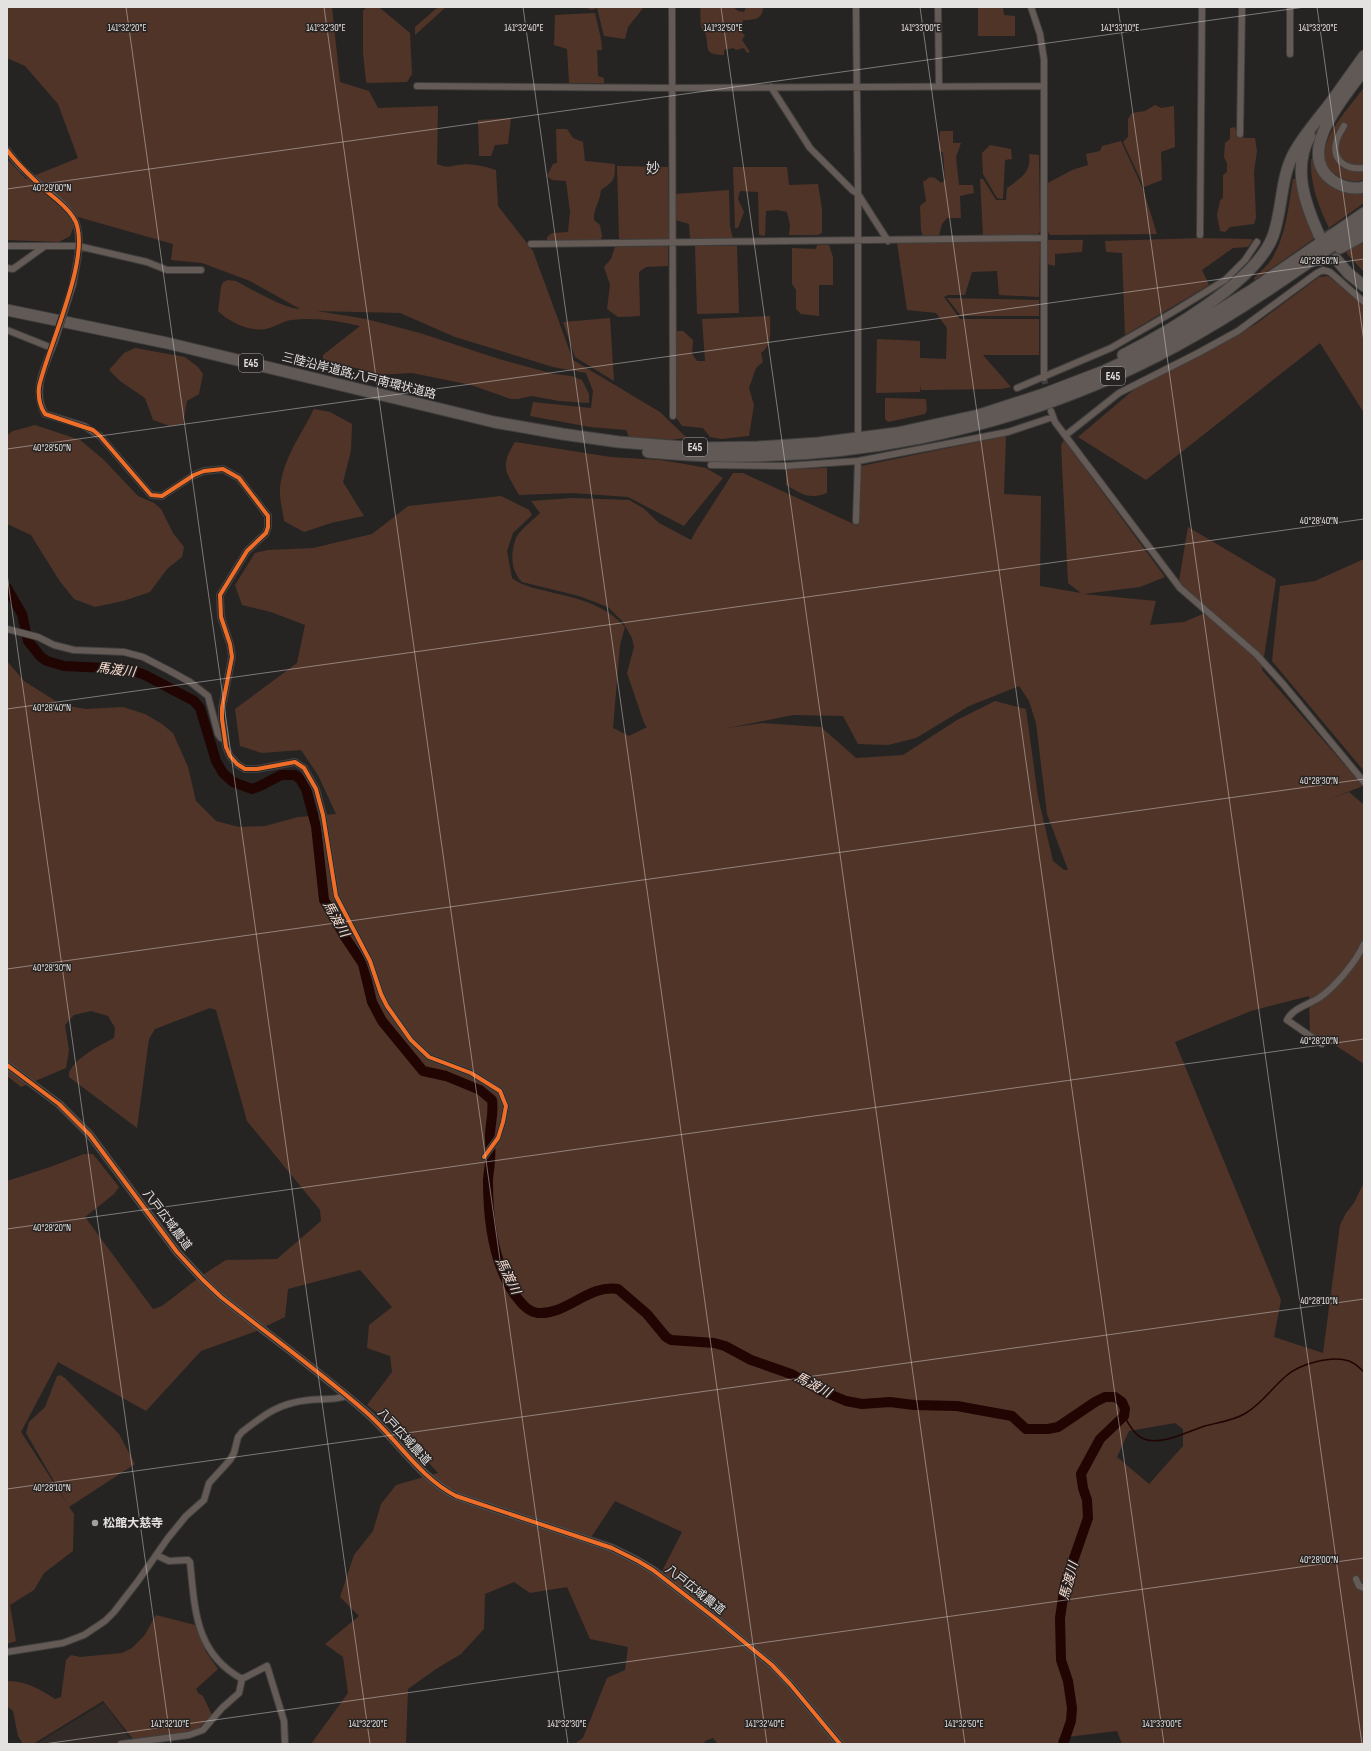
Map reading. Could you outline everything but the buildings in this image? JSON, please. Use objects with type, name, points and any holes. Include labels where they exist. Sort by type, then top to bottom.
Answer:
[{"type":"highway","points":[[1323,240],[1304,198],[1301,167],[1308,140],[1334,104],[1364,56]]},
{"type":"highway","points":[[1044,394],[1140,346],[1195,312],[1246,272],[1261,256],[1272,238],[1278,220],[1287,168],[1294,152],[1320,115],[1334,104],[1364,70]]},
{"type":"highway","points":[[1334,104],[1319,142],[1318,152],[1320,162],[1327,174],[1338,184],[1348,188],[1364,188]]},
{"type":"highway","name":"E45","points":[[1323,240],[1364,213]]},
{"type":"highway","name":"E45","points":[[1323,240],[1364,223]]},
{"type":"highway","points":[[1248,303],[1278,288],[1364,234]]},
{"type":"highway","name":"三陸沿岸道路;八戸南環状道路","points":[[7,310],[167,342],[564,440],[620,449],[688,455],[764,456],[809,454],[875,446],[932,435],[996,420],[1061,398],[1127,370],[1174,347],[1248,303],[1323,240]]},
{"type":"highway","name":"三陸沿岸道路;八戸南環状道路","points":[[494,422],[619,442],[697,448],[758,447],[818,443],[897,433],[979,415],[1044,394],[1104,371],[1141,354],[1186,331],[1252,290],[1323,240]]},
{"type":"highway","points":[[1364,278],[1339,258],[1348,274],[1364,286]]},
{"type":"street","points":[[672,7],[673,416]]},
{"type":"street","points":[[856,7],[858,431]]},
{"type":"street","points":[[938,7],[939,86]]},
{"type":"street","points":[[1031,7],[1040,34],[1042,47],[1044,378]]},
{"type":"street","points":[[1200,235],[1202,7]]},
{"type":"street","points":[[1240,134],[1242,7]]},
{"type":"street","points":[[1290,7],[1290,54]]},
{"type":"street","points":[[417,86],[672,88],[1043,86]]},
{"type":"street","points":[[771,87],[810,148],[852,190],[858,194],[888,240]]},
{"type":"street","points":[[1344,126],[1336,141],[1335,148],[1341,163],[1347,168],[1364,168]]},
{"type":"street","points":[[7,150],[25,172],[66,208],[75,219],[78,227],[78,246],[73,284],[41,377],[39,387],[38,399],[45,414],[93,430],[100,436],[151,495],[162,496],[194,475],[204,471],[223,469],[238,478],[268,516],[268,527],[266,533],[247,551],[220,595],[221,617],[230,644],[232,657],[222,708],[225,739],[230,756],[237,764],[245,769],[257,769],[295,762],[304,768],[316,789],[323,815],[331,868],[339,903],[370,961],[381,994],[387,1006],[411,1040],[429,1057],[471,1073],[500,1091],[506,1106],[503,1122],[498,1138],[484,1157]]},
{"type":"street","points":[[531,244],[1043,238]]},
{"type":"street","points":[[1016,388],[1044,378],[1111,348],[1225,280],[1245,260],[1257,242]]},
{"type":"street","points":[[7,246],[78,246],[146,262],[167,270],[201,270]]},
{"type":"street","points":[[7,268],[13,269],[45,246]]},
{"type":"street","points":[[1066,435],[1119,393],[1198,353],[1238,330],[1318,272],[1323,270],[1330,272],[1364,302]]},
{"type":"street","points":[[7,330],[52,348]]},
{"type":"street","points":[[711,465],[785,466],[858,461],[1008,432],[1052,414],[1180,588],[1256,654],[1283,684],[1364,782]]},
{"type":"street","points":[[856,521],[858,461]]},
{"type":"street","points":[[7,629],[38,637],[54,645],[74,650],[85,652],[124,652],[143,657],[190,682],[208,696],[218,734],[221,738],[225,739]]},
{"type":"street","points":[[1322,1044],[1287,1020],[1294,1012],[1324,995],[1357,958],[1364,944]]},
{"type":"street","name":"八戸広域農道","points":[[7,1065],[59,1104],[90,1135],[174,1247],[203,1280],[221,1297],[379,1424],[419,1469],[443,1490],[474,1503],[612,1548],[638,1561],[658,1574],[768,1662],[790,1684],[840,1744]]},
{"type":"street","points":[[7,1652],[62,1644],[84,1635],[114,1612],[186,1516],[204,1500],[208,1483],[230,1460],[234,1453],[238,1437],[242,1432],[276,1408],[308,1400],[325,1400],[346,1396]]},
{"type":"street","points":[[156,1555],[169,1561],[188,1560],[190,1562],[196,1612],[207,1645],[221,1665],[242,1679]]},
{"type":"street","points":[[1356,1579],[1359,1586],[1364,1588]]},
{"type":"street","points":[[242,1679],[267,1666],[284,1721],[285,1744]]},
{"type":"street","points":[[121,1744],[189,1735],[203,1730],[222,1708],[239,1693],[242,1679]]},
{"type":"shaded area","points":[[7,7],[332,7],[340,82],[369,91],[378,108],[438,106],[437,164],[448,167],[463,164],[482,166],[496,170],[498,206],[533,251],[573,360],[660,412],[687,438],[668,440],[629,437],[626,430],[590,427],[530,416],[533,402],[591,408],[593,391],[586,373],[553,367],[455,337],[400,313],[317,311],[366,319],[420,333],[499,359],[554,374],[572,376],[582,380],[589,394],[589,403],[559,401],[532,396],[511,399],[471,385],[412,373],[377,375],[360,369],[328,362],[323,359],[323,355],[360,326],[317,319],[300,319],[289,321],[260,330],[247,328],[240,325],[228,319],[218,311],[221,287],[223,282],[228,280],[236,281],[286,306],[300,309],[250,281],[202,263],[171,260],[173,244],[78,217],[70,236],[59,242],[7,240],[7,159],[26,179],[78,158],[58,104],[25,66],[7,58]]},
{"type":"shaded area","points":[[367,7],[380,8],[410,33],[412,74],[407,82],[367,83],[363,53],[363,11]]},
{"type":"shaded area","points":[[438,7],[446,7],[415,35],[415,27]]},
{"type":"shaded area","points":[[584,7],[644,7],[628,27],[625,39],[604,36],[597,8],[592,10]]},
{"type":"shaded area","points":[[700,7],[733,7],[738,11],[744,12],[746,7],[763,7],[763,11],[759,17],[743,20],[742,33],[745,35],[742,40],[750,52],[747,53],[744,48],[736,50],[733,48],[724,50],[724,55],[713,54],[710,52],[706,35],[701,27]]},
{"type":"shaded area","points":[[978,7],[1003,7],[1004,15],[1015,16],[1015,36],[978,36]]},
{"type":"shaded area","points":[[595,13],[602,50],[597,50],[598,76],[604,78],[604,83],[569,83],[567,49],[554,45],[555,15]]},
{"type":"shaded area","points":[[1364,87],[1364,180],[1346,180],[1335,174],[1327,164],[1325,154],[1327,142],[1341,117]]},
{"type":"shaded area","points":[[1155,105],[1161,108],[1174,106],[1175,147],[1161,152],[1162,180],[1144,187],[1123,142],[1128,137],[1128,119],[1132,113],[1145,111]]},
{"type":"shaded area","points":[[511,118],[508,144],[495,145],[491,156],[479,156],[478,120]]},
{"type":"shaded area","points":[[1235,127],[1240,136],[1255,138],[1257,151],[1254,172],[1256,218],[1254,224],[1230,227],[1225,232],[1220,231],[1217,215],[1220,201],[1223,197],[1223,175],[1227,172],[1227,163],[1224,157],[1225,143],[1230,139],[1230,128]]},
{"type":"shaded area","points":[[556,129],[567,129],[573,138],[583,142],[585,161],[615,164],[615,174],[613,180],[601,190],[594,216],[594,220],[600,225],[602,236],[601,240],[547,240],[547,237],[552,233],[568,232],[570,212],[566,181],[552,180],[547,176],[553,164],[557,163]]},
{"type":"shaded area","points":[[940,131],[953,131],[953,143],[961,143],[956,157],[959,185],[973,185],[974,193],[960,196],[961,218],[947,218],[942,224],[939,235],[923,236],[921,230],[920,206],[926,201],[923,182],[930,177],[935,178],[941,183],[945,180],[943,153],[939,150]]},
{"type":"shaded area","points":[[1121,141],[1143,189],[1157,234],[1050,235],[1048,232],[1048,183],[1072,170],[1088,165],[1086,154],[1100,151],[1102,146]]},
{"type":"shaded area","points":[[990,145],[1011,149],[1012,159],[1005,160],[1003,199],[997,198],[983,174],[982,153]]},
{"type":"shaded area","points":[[1029,154],[1039,155],[1040,232],[1037,235],[983,235],[980,179],[983,179],[996,200],[1006,200],[1007,188],[1024,174],[1029,166]]},
{"type":"shaded area","points":[[1311,159],[1315,159],[1319,170],[1364,192],[1364,203],[1329,228],[1321,211],[1313,186]]},
{"type":"shaded area","points":[[617,166],[668,167],[669,240],[619,239]]},
{"type":"shaded area","points":[[733,167],[787,167],[789,185],[818,184],[822,209],[822,233],[818,235],[789,235],[790,225],[787,212],[777,210],[766,211],[765,236],[759,235],[758,192],[740,191],[738,199],[744,212],[738,228],[735,228]]},
{"type":"shaded area","points":[[1293,179],[1296,179],[1302,210],[1315,238],[1255,280],[1254,278],[1271,260],[1284,231]]},
{"type":"shaded area","points":[[729,190],[730,226],[733,239],[690,239],[689,224],[675,220],[675,194]]},
{"type":"shaded area","points":[[1200,238],[1253,240],[1248,247],[1233,248],[1202,270],[1209,285],[1125,335],[1122,253],[1106,252],[1105,241]]},
{"type":"shaded area","points":[[1048,240],[1083,240],[1082,252],[1055,254],[1055,266],[1047,264],[1046,243]]},
{"type":"shaded area","points":[[1036,241],[1040,243],[1039,297],[999,295],[997,271],[972,272],[965,295],[948,295],[944,297],[960,319],[1039,319],[1039,355],[983,355],[1011,387],[1001,389],[921,390],[920,386],[920,392],[876,393],[877,339],[920,341],[920,358],[946,359],[947,328],[936,313],[907,310],[897,243]]},
{"type":"shaded area","points":[[1364,242],[1364,272],[1347,254],[1347,251]]},
{"type":"shaded area","points":[[817,245],[829,245],[833,257],[833,285],[819,285],[819,316],[801,314],[796,309],[796,290],[792,284],[792,248],[816,249]]},
{"type":"shaded area","points":[[668,246],[668,266],[646,267],[639,272],[640,316],[618,317],[607,309],[610,285],[604,267],[611,259],[615,247]]},
{"type":"shaded area","points":[[695,246],[737,246],[739,313],[697,314]]},
{"type":"shaded area","points":[[1328,276],[1364,305],[1364,413],[1320,343],[1146,480],[1078,437],[1137,387],[1256,324],[1319,277]]},
{"type":"shaded area","points":[[947,298],[1039,300],[1039,316],[961,316]]},
{"type":"shaded area","points":[[770,316],[769,341],[765,350],[761,353],[763,362],[756,368],[749,388],[754,405],[749,436],[721,439],[710,437],[703,428],[682,426],[677,419],[676,331],[683,331],[693,340],[692,354],[697,361],[705,361],[702,319]]},
{"type":"shaded area","points":[[610,318],[614,381],[575,357],[563,322]]},
{"type":"shaded area","points":[[135,348],[185,357],[198,367],[203,374],[199,394],[187,401],[183,424],[170,426],[153,420],[145,398],[120,381],[109,370],[124,353]]},
{"type":"shaded area","points":[[885,398],[926,399],[927,410],[925,414],[888,422],[885,419]]},
{"type":"shaded area","points":[[314,409],[330,412],[352,424],[351,451],[343,482],[364,516],[331,523],[304,532],[284,521],[280,488],[285,467],[293,447]]},
{"type":"shaded area","points":[[35,425],[80,440],[103,459],[138,496],[154,503],[161,509],[173,533],[184,547],[182,557],[167,569],[150,592],[123,601],[95,607],[74,599],[59,580],[31,535],[7,524],[7,435],[13,431]]},
{"type":"shaded area","points":[[1006,436],[1004,494],[1041,496],[1040,586],[1081,593],[1068,583],[1061,445],[1064,440],[1165,577],[1140,587],[1083,594],[1156,601],[1150,625],[1184,622],[1212,610],[1188,592],[1179,581],[1188,527],[1276,579],[1262,670],[1363,786],[1327,800],[1349,792],[1364,805],[1364,1064],[1324,1038],[1310,1035],[1309,996],[1251,1011],[1175,1042],[1281,1300],[1274,1337],[1323,1353],[1340,1225],[1346,1213],[1354,1203],[1364,1182],[1364,1744],[1122,1744],[1117,1731],[1059,1738],[1058,1744],[718,1744],[713,1738],[705,1741],[704,1744],[574,1744],[583,1738],[607,1678],[625,1670],[628,1647],[590,1639],[567,1587],[530,1593],[514,1582],[485,1594],[484,1629],[461,1654],[436,1669],[408,1689],[406,1744],[311,1744],[348,1693],[343,1657],[325,1644],[359,1616],[340,1597],[354,1555],[373,1531],[381,1504],[396,1485],[438,1473],[400,1431],[367,1405],[392,1372],[390,1356],[367,1348],[369,1325],[392,1307],[360,1270],[288,1289],[285,1317],[254,1332],[201,1351],[146,1411],[58,1362],[21,1432],[68,1505],[26,1433],[29,1422],[45,1407],[57,1376],[60,1375],[65,1378],[119,1434],[135,1464],[69,1507],[74,1514],[73,1551],[44,1573],[34,1590],[10,1605],[16,1641],[7,1644],[7,1181],[84,1154],[93,1154],[119,1187],[114,1194],[85,1217],[153,1309],[162,1306],[201,1276],[226,1260],[277,1259],[321,1221],[320,1210],[247,1121],[216,1010],[210,1008],[155,1029],[149,1039],[137,1128],[69,1077],[70,1071],[79,1060],[86,1054],[114,1038],[115,1028],[108,1016],[91,1011],[74,1015],[65,1025],[69,1050],[66,1068],[21,1087],[7,1076],[7,661],[24,681],[62,705],[86,709],[123,707],[145,714],[162,724],[173,733],[188,767],[196,801],[216,821],[239,827],[265,826],[298,817],[336,814],[318,775],[301,750],[262,753],[240,746],[235,709],[297,663],[305,625],[271,612],[242,605],[235,585],[255,553],[268,550],[313,548],[372,534],[408,506],[501,496],[529,510],[532,515],[513,533],[507,551],[512,578],[530,587],[581,600],[600,608],[617,619],[625,627],[620,645],[613,728],[629,736],[647,727],[644,723],[627,673],[634,647],[632,638],[623,622],[608,607],[579,596],[522,582],[518,578],[514,568],[512,556],[516,538],[540,513],[531,501],[573,498],[629,500],[643,508],[659,523],[691,540],[733,473],[743,473],[858,526],[861,466]],"holes":[[[1019,686],[1029,701],[1036,723],[1047,814],[1068,870],[1064,870],[1053,861],[1038,797],[1026,709],[995,701],[957,720],[903,755],[856,758],[821,727],[762,723],[728,728],[793,715],[843,716],[858,744],[888,745],[916,738],[969,706]],[[1175,1423],[1183,1429],[1183,1446],[1149,1484],[1117,1457],[1129,1431]],[[615,1501],[682,1532],[659,1577],[590,1539]]]},
{"type":"shaded area","points":[[515,442],[611,457],[660,460],[685,464],[706,468],[723,478],[684,526],[628,497],[572,493],[519,495],[506,469],[507,458]]},
{"type":"shaded area","points":[[827,468],[827,493],[810,496],[786,485],[786,469]]},
{"type":"shaded area","points":[[1364,559],[1364,771],[1272,661],[1280,586],[1315,581]]},
{"type":"shaded area","points":[[156,1615],[195,1625],[206,1652],[218,1669],[196,1689],[198,1693],[203,1696],[212,1715],[199,1728],[184,1733],[133,1739],[103,1701],[33,1744],[23,1744],[18,1736],[13,1711],[8,1707],[7,1681],[20,1682],[32,1686],[55,1699],[61,1697],[66,1660],[71,1655],[80,1657],[122,1653],[132,1648],[144,1636]]},
{"type":"shaded area","points":[[104,1703],[131,1740],[121,1741],[116,1744],[36,1744]]},
{"type":"waterway","name":"馬渡川","points":[[7,588],[22,614],[28,641],[41,657],[47,661],[64,666],[128,669],[145,675],[194,701],[200,708],[216,761],[223,773],[233,782],[252,789],[281,775],[295,775],[300,779],[306,789],[316,826],[324,900],[345,937],[363,964],[372,1002],[382,1021],[423,1071],[446,1076],[480,1090],[492,1100],[493,1109],[490,1136],[488,1196],[493,1241],[508,1283],[517,1298],[528,1309],[538,1313],[549,1312],[559,1309],[597,1291],[618,1289],[647,1314],[666,1337],[671,1340],[714,1343],[725,1346],[751,1360],[791,1374],[822,1391],[846,1401],[862,1404],[890,1402],[914,1405],[957,1406],[1012,1416],[1026,1429],[1048,1429],[1058,1427],[1105,1397],[1115,1397],[1122,1402],[1125,1409],[1124,1416],[1100,1439],[1081,1474],[1087,1500],[1088,1518],[1065,1584],[1060,1618],[1061,1660],[1068,1681],[1072,1708],[1071,1721],[1063,1744]]},
{"type":"waterway","points":[[1124,1416],[1137,1435],[1151,1441],[1159,1441],[1241,1416],[1257,1405],[1286,1376],[1307,1364],[1325,1360],[1342,1359],[1353,1363],[1364,1372]]},
{"type":"tunnel","points":[[1325,231],[1341,257]]},
{"type":"tunnel","points":[[1044,378],[1047,394]]},
{"type":"cycle path","points":[[7,150],[30,176],[67,209],[73,217],[78,232],[78,252],[74,275],[39,387],[39,401],[41,407],[45,414],[93,430],[100,436],[151,495],[162,496],[194,475],[204,471],[223,469],[239,478],[268,516],[268,527],[266,533],[247,551],[220,595],[221,617],[230,644],[232,657],[222,708],[226,747],[230,756],[237,764],[245,769],[257,769],[295,762],[304,768],[316,789],[323,815],[336,896],[370,961],[381,994],[387,1006],[411,1040],[429,1057],[471,1073],[500,1091],[506,1106],[503,1122],[498,1138],[484,1157]]},
{"type":"cycle path","points":[[7,1065],[59,1104],[90,1135],[177,1252],[203,1280],[221,1297],[349,1397],[378,1423],[431,1479],[456,1496],[612,1548],[653,1570],[772,1665],[790,1684],[840,1744]]},
{"type":"place","name":"松館大慈寺","points":[[95,1523]]},
{"type":"district","name":"妙","points":[[653,168]]}]
